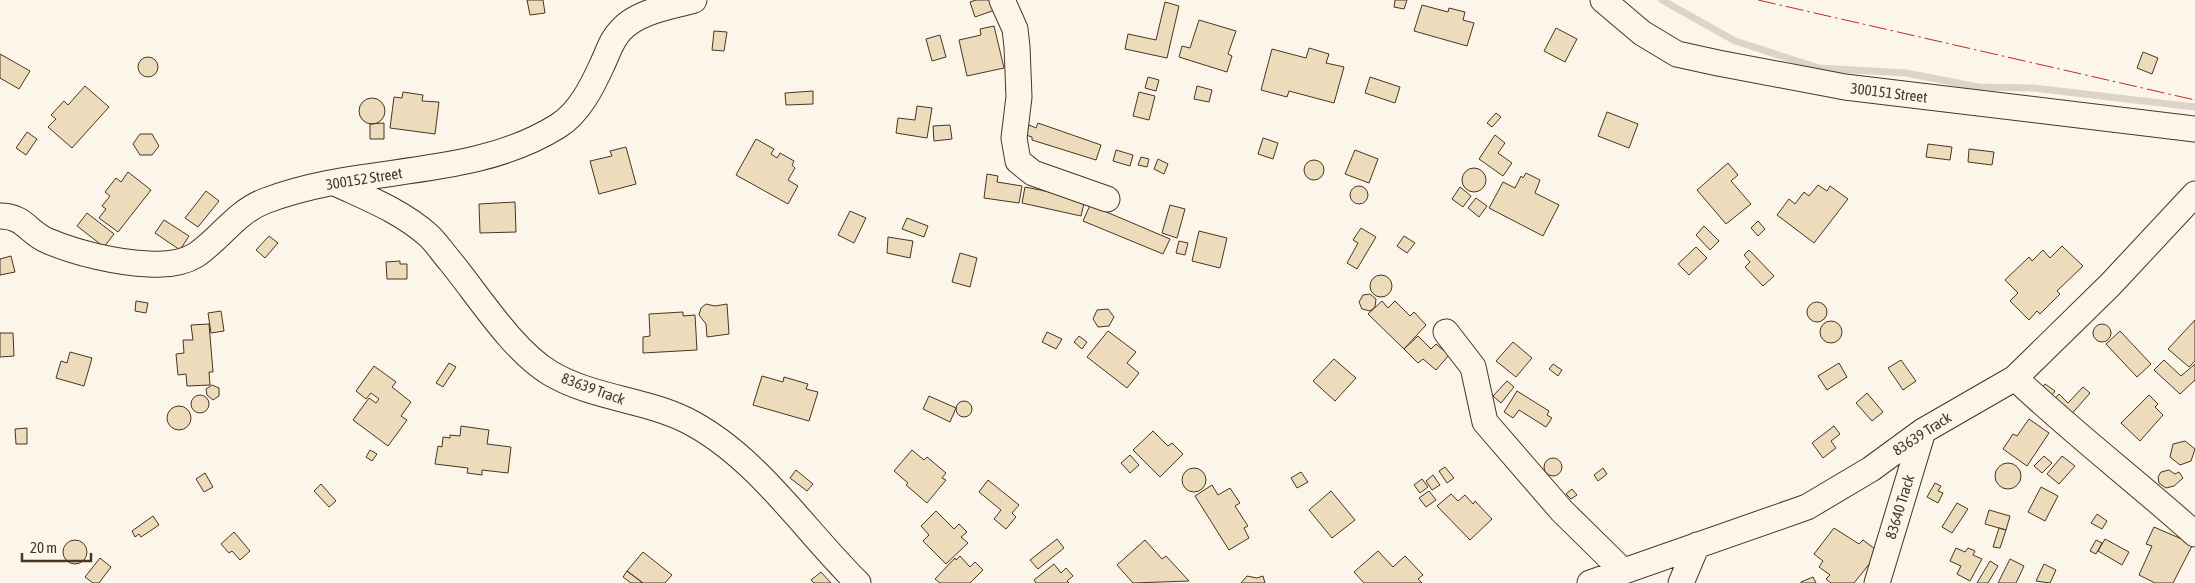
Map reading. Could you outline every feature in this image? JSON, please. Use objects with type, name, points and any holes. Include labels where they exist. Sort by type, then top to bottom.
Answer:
[{"type":"street","name":"300152 Street","points":[[0,216],[18,219],[36,235],[70,249],[148,264],[166,264],[183,261],[196,255],[243,212],[264,201],[335,183],[456,163],[514,148],[559,126],[574,113],[584,99],[611,43],[621,29],[651,12],[694,0]]},
{"type":"street","points":[[1002,0],[1014,29],[1017,47],[1019,96],[1014,138],[1018,161],[1032,173],[1106,199]]},
{"type":"street","name":"300151 Street","points":[[1603,0],[1642,33],[1677,54],[1718,63],[1844,87],[2195,128]]},
{"type":"street","name":"83639 Track","points":[[335,183],[389,208],[429,236],[513,340],[550,373],[600,394],[685,420],[708,434],[747,465],[789,504],[858,583]]},
{"type":"street","name":"83639 Track","points":[[1590,583],[1807,507],[1871,469],[1923,431],[2015,378],[2110,285],[2195,194]]},
{"type":"street","points":[[1446,332],[1472,367],[1485,422],[1562,510],[1623,571]]},
{"type":"street","points":[[2015,378],[2054,415],[2140,485],[2195,534]]},
{"type":"street","name":"83640 Track","points":[[1877,583],[1923,431]]},
{"type":"street","points":[[1681,583],[1697,545]]},
{"type":"building","points":[[527,0],[543,0],[545,13],[530,15]]},
{"type":"building","points":[[991,0],[995,10],[975,17],[970,2]]},
{"type":"building","points":[[1395,0],[1407,0],[1404,9],[1394,7]]},
{"type":"building","points":[[1165,2],[1179,6],[1167,58],[1125,49],[1128,34],[1156,40]]},
{"type":"building","points":[[1422,5],[1448,12],[1449,8],[1465,12],[1463,20],[1474,23],[1467,46],[1414,31]]},
{"type":"building","points":[[1199,20],[1236,31],[1228,54],[1232,56],[1227,72],[1179,57],[1182,46],[1190,48]]},
{"type":"building","points":[[994,26],[1004,68],[967,76],[959,40],[981,35],[980,29]]},
{"type":"building","points":[[1556,28],[1577,39],[1565,62],[1544,51]]},
{"type":"building","points":[[714,31],[727,32],[724,51],[712,50]]},
{"type":"building","points":[[940,35],[946,57],[932,61],[926,39]]},
{"type":"building","points":[[1309,48],[1329,54],[1326,63],[1344,67],[1334,103],[1289,91],[1287,97],[1261,90],[1272,49],[1306,58]]},
{"type":"building","points":[[2143,52],[2158,58],[2152,74],[2137,68]]},
{"type":"building","points":[[0,54],[30,71],[19,89],[0,78]]},
{"type":"building","points":[[144,57],[152,57],[158,63],[158,71],[152,77],[144,77],[138,71],[138,63]]},
{"type":"building","points":[[1148,77],[1159,80],[1156,91],[1145,88]]},
{"type":"building","points":[[1370,77],[1400,87],[1395,103],[1365,93]]},
{"type":"building","points":[[85,86],[109,107],[72,148],[48,127],[56,119],[51,115],[64,101],[68,105]]},
{"type":"building","points":[[1197,86],[1212,90],[1209,102],[1194,99]]},
{"type":"building","points":[[813,91],[813,104],[786,105],[785,93]]},
{"type":"building","points":[[403,92],[423,95],[422,101],[439,102],[435,134],[390,128],[394,97],[402,98]]},
{"type":"building","points":[[1139,92],[1155,96],[1149,120],[1133,116]]},
{"type":"building","points":[[372,98],[381,102],[385,111],[381,120],[372,124],[363,120],[359,111],[363,102]]},
{"type":"building","points":[[917,106],[932,108],[927,138],[896,133],[898,118],[915,120]]},
{"type":"building","points":[[1607,112],[1638,124],[1629,148],[1598,136]]},
{"type":"building","points":[[1496,113],[1501,117],[1492,127],[1487,123]]},
{"type":"building","points":[[384,123],[384,139],[370,139],[370,124]]},
{"type":"building","points":[[1038,123],[1101,145],[1096,160],[1032,140],[1032,137],[1026,135],[1029,125],[1036,128]]},
{"type":"building","points":[[950,125],[952,139],[934,141],[933,126]]},
{"type":"building","points":[[27,132],[37,139],[26,155],[16,148]]},
{"type":"building","points":[[140,134],[152,134],[159,146],[152,155],[140,155],[133,144]]},
{"type":"building","points":[[1495,135],[1505,143],[1498,153],[1512,163],[1503,176],[1479,159]]},
{"type":"building","points":[[1263,138],[1278,143],[1273,159],[1258,154]]},
{"type":"building","points":[[756,139],[774,149],[771,154],[777,158],[780,153],[794,161],[792,165],[795,168],[788,180],[798,186],[788,204],[736,175]]},
{"type":"building","points":[[1928,144],[1952,147],[1950,160],[1926,157]]},
{"type":"building","points":[[626,147],[636,184],[599,194],[590,161],[612,156],[610,151]]},
{"type":"building","points":[[1969,149],[1994,152],[1992,165],[1968,162]]},
{"type":"building","points":[[1116,150],[1133,155],[1130,166],[1113,161]]},
{"type":"building","points":[[1355,150],[1378,159],[1369,183],[1345,174]]},
{"type":"building","points":[[1141,157],[1149,159],[1147,167],[1138,165]]},
{"type":"building","points":[[1158,159],[1168,164],[1164,174],[1154,169]]},
{"type":"building","points":[[1314,160],[1321,163],[1324,170],[1321,177],[1314,180],[1307,177],[1304,170],[1307,163]]},
{"type":"building","points":[[1728,163],[1738,175],[1731,181],[1751,204],[1726,224],[1697,190]]},
{"type":"building","points":[[1474,168],[1482,172],[1486,180],[1482,188],[1474,192],[1466,188],[1462,180],[1466,172]]},
{"type":"building","points":[[128,172],[151,190],[118,232],[99,218],[106,209],[102,206],[110,196],[105,192],[116,178],[121,182]]},
{"type":"building","points":[[1526,173],[1540,180],[1535,193],[1559,205],[1543,236],[1489,208],[1503,182],[1515,188],[1521,176],[1523,178]]},
{"type":"building","points":[[987,174],[998,176],[997,182],[1022,186],[1019,203],[984,198]]},
{"type":"building","points":[[1818,185],[1827,191],[1830,186],[1848,199],[1814,243],[1777,215],[1789,199],[1795,204],[1804,192],[1809,196]]},
{"type":"building","points":[[1359,186],[1365,189],[1368,195],[1365,201],[1359,204],[1353,201],[1350,195],[1353,189]]},
{"type":"building","points":[[1025,187],[1085,199],[1081,216],[1022,203]]},
{"type":"building","points":[[1460,187],[1471,196],[1463,207],[1452,199]]},
{"type":"building","points":[[206,191],[219,201],[198,227],[185,218]]},
{"type":"building","points":[[1476,198],[1487,206],[1479,217],[1468,208]]},
{"type":"building","points":[[515,202],[516,232],[480,233],[479,204]]},
{"type":"building","points":[[1090,205],[1170,239],[1163,254],[1083,221]]},
{"type":"building","points":[[1170,205],[1185,209],[1177,238],[1162,233]]},
{"type":"building","points":[[850,211],[866,218],[854,243],[838,235]]},
{"type":"building","points":[[87,213],[114,234],[104,247],[77,226]]},
{"type":"building","points":[[907,218],[928,226],[924,237],[902,229]]},
{"type":"building","points":[[164,220],[189,236],[180,250],[155,233]]},
{"type":"building","points":[[1758,221],[1765,229],[1758,236],[1751,228]]},
{"type":"building","points":[[1704,226],[1719,241],[1710,250],[1696,235]]},
{"type":"building","points":[[1361,228],[1376,237],[1357,269],[1347,263],[1358,243],[1353,240]]},
{"type":"building","points":[[1199,231],[1227,238],[1220,268],[1192,261]]},
{"type":"building","points":[[269,236],[278,243],[265,258],[256,250]]},
{"type":"building","points":[[1404,236],[1415,243],[1407,253],[1397,246]]},
{"type":"building","points":[[888,237],[913,241],[910,258],[887,253]]},
{"type":"building","points":[[1179,241],[1188,243],[1185,255],[1176,253]]},
{"type":"building","points":[[2062,246],[2083,266],[2057,291],[2060,294],[2040,314],[2037,311],[2029,320],[2010,301],[2018,293],[2005,280],[2029,257],[2032,261],[2043,250],[2050,258]]},
{"type":"building","points":[[1696,247],[1707,258],[1689,275],[1678,264]]},
{"type":"building","points":[[1749,250],[1774,276],[1763,286],[1745,267],[1750,262],[1744,255]]},
{"type":"building","points":[[960,253],[977,258],[970,287],[952,282]]},
{"type":"building","points":[[11,256],[15,272],[0,275],[0,259]]},
{"type":"building","points":[[400,261],[400,264],[407,264],[407,279],[387,279],[386,262]]},
{"type":"building","points":[[1381,275],[1389,278],[1392,286],[1389,294],[1381,297],[1373,294],[1370,286],[1373,278]]},
{"type":"building","points":[[1370,294],[1376,299],[1375,307],[1370,311],[1362,309],[1359,302],[1363,295]]},
{"type":"building","points":[[136,301],[148,303],[146,313],[135,311]]},
{"type":"building","points":[[1382,301],[1388,308],[1395,301],[1410,316],[1414,312],[1426,325],[1404,349],[1368,314]]},
{"type":"building","points":[[1817,302],[1824,305],[1827,312],[1824,319],[1817,322],[1810,319],[1807,312],[1810,305]]},
{"type":"building","points":[[706,304],[715,306],[727,304],[729,334],[707,337],[706,324],[699,315],[701,308]]},
{"type":"building","points":[[1108,309],[1114,317],[1109,326],[1098,327],[1093,319],[1097,310]]},
{"type":"building","points":[[221,311],[224,331],[211,333],[208,313]]},
{"type":"building","points":[[683,312],[683,316],[695,315],[697,350],[643,353],[643,337],[650,336],[649,314]]},
{"type":"building","points":[[2195,320],[2195,361],[2189,367],[2168,349]]},
{"type":"building","points":[[1831,321],[1839,324],[1842,332],[1839,340],[1831,343],[1823,340],[1820,332],[1823,324]]},
{"type":"building","points":[[209,324],[213,372],[209,372],[210,385],[187,386],[186,374],[178,375],[176,354],[184,353],[183,340],[193,340],[191,325]]},
{"type":"building","points":[[2102,324],[2108,327],[2111,333],[2108,339],[2102,342],[2096,339],[2093,333],[2096,327]]},
{"type":"building","points":[[1108,331],[1136,352],[1127,363],[1139,373],[1127,388],[1087,357]]},
{"type":"building","points":[[2120,331],[2151,364],[2137,377],[2106,344]]},
{"type":"building","points":[[1047,332],[1062,339],[1056,349],[1042,342]]},
{"type":"building","points":[[0,333],[13,333],[14,356],[0,357]]},
{"type":"building","points":[[1079,336],[1087,342],[1082,349],[1074,342]]},
{"type":"building","points":[[1418,336],[1431,349],[1436,344],[1449,355],[1436,370],[1423,359],[1418,363],[1404,349]]},
{"type":"building","points":[[1513,342],[1532,358],[1516,377],[1496,361]]},
{"type":"building","points":[[70,352],[92,358],[84,386],[56,378],[61,361],[67,363]]},
{"type":"building","points":[[1334,359],[1356,378],[1335,401],[1313,381]]},
{"type":"building","points":[[1901,360],[1916,381],[1903,390],[1888,368]]},
{"type":"building","points":[[2164,360],[2181,376],[2195,364],[2195,380],[2180,394],[2154,370]]},
{"type":"building","points":[[449,363],[456,367],[443,387],[436,383]]},
{"type":"building","points":[[1839,363],[1847,377],[1827,390],[1818,376]]},
{"type":"building","points":[[1553,364],[1562,370],[1558,376],[1549,369]]},
{"type":"building","points":[[374,366],[396,382],[392,387],[411,402],[401,416],[407,420],[388,446],[353,420],[369,398],[376,403],[379,399],[371,393],[366,399],[356,391]]},
{"type":"building","points":[[762,376],[783,382],[784,377],[808,384],[806,389],[818,392],[809,421],[753,405]]},
{"type":"building","points":[[1507,381],[1514,387],[1501,403],[1493,396]]},
{"type":"building","points":[[2045,384],[2055,391],[2050,398],[2040,391]]},
{"type":"building","points":[[212,385],[219,388],[219,396],[213,400],[207,395],[206,389]]},
{"type":"building","points":[[2083,387],[2090,393],[2069,417],[2052,402],[2059,394],[2068,403]]},
{"type":"building","points":[[1517,391],[1549,411],[1547,415],[1552,418],[1546,427],[1519,410],[1513,418],[1504,412]]},
{"type":"building","points":[[1867,393],[1883,412],[1872,421],[1856,403]]},
{"type":"building","points":[[196,395],[204,395],[209,400],[207,411],[196,413],[191,408],[191,400]]},
{"type":"building","points":[[2149,395],[2158,404],[2155,407],[2163,415],[2140,441],[2121,423]]},
{"type":"building","points":[[929,396],[956,408],[950,422],[923,409]]},
{"type":"building","points":[[961,401],[967,401],[972,406],[970,415],[961,417],[956,412],[956,406]]},
{"type":"building","points":[[179,406],[184,407],[190,413],[190,423],[184,429],[179,430],[174,429],[168,423],[167,418],[168,413],[174,407]]},
{"type":"building","points":[[2029,419],[2049,433],[2027,466],[2003,449],[2013,434],[2017,436]]},
{"type":"building","points":[[461,426],[489,430],[487,444],[511,447],[508,473],[482,470],[482,475],[467,473],[468,468],[435,464],[438,446],[442,447],[443,437],[450,438],[450,435],[460,436]]},
{"type":"building","points":[[1834,426],[1840,434],[1831,441],[1836,448],[1823,458],[1812,443]]},
{"type":"building","points":[[27,428],[27,444],[16,444],[15,429]]},
{"type":"building","points":[[1153,431],[1168,446],[1172,443],[1183,454],[1160,477],[1133,450]]},
{"type":"building","points":[[2185,441],[2195,449],[2191,461],[2180,465],[2170,457],[2173,444]]},
{"type":"building","points":[[370,450],[377,454],[372,461],[366,457]]},
{"type":"building","points":[[912,450],[924,460],[927,457],[946,473],[942,478],[946,480],[927,503],[906,485],[908,483],[894,471]]},
{"type":"building","points":[[1130,455],[1139,465],[1130,473],[1121,463]]},
{"type":"building","points":[[2044,456],[2052,463],[2042,473],[2034,466]]},
{"type":"building","points":[[2062,456],[2075,466],[2059,484],[2047,474]]},
{"type":"building","points":[[1549,458],[1557,458],[1562,463],[1560,474],[1549,476],[1544,471],[1544,463]]},
{"type":"building","points":[[2008,463],[2017,467],[2021,476],[2017,485],[2008,489],[1999,485],[1995,476],[1999,467]]},
{"type":"building","points":[[1445,467],[1454,478],[1447,483],[1439,471]]},
{"type":"building","points":[[1194,468],[1199,469],[1205,475],[1205,485],[1199,491],[1194,492],[1189,491],[1183,485],[1182,480],[1183,475],[1189,469]]},
{"type":"building","points":[[1603,468],[1607,474],[1598,481],[1594,475]]},
{"type":"building","points":[[796,470],[813,484],[807,491],[790,478]]},
{"type":"building","points":[[2169,470],[2175,474],[2179,472],[2183,478],[2174,486],[2166,488],[2159,483],[2158,477],[2161,472]]},
{"type":"building","points":[[1301,472],[1308,482],[1297,488],[1291,478]]},
{"type":"building","points":[[205,473],[213,487],[204,492],[196,479]]},
{"type":"building","points":[[1433,475],[1440,485],[1432,490],[1426,481]]},
{"type":"building","points":[[1422,479],[1428,487],[1420,493],[1414,485]]},
{"type":"building","points":[[988,480],[1019,505],[1012,513],[1016,517],[1006,529],[994,519],[1001,510],[979,492]]},
{"type":"building","points":[[1935,483],[1941,486],[1938,491],[1943,493],[1938,503],[1927,497]]},
{"type":"building","points":[[321,484],[336,501],[329,507],[314,491]]},
{"type":"building","points":[[1212,485],[1218,495],[1230,488],[1240,503],[1235,506],[1248,526],[1244,528],[1249,538],[1229,550],[1195,496]]},
{"type":"building","points":[[2041,487],[2058,496],[2045,521],[2028,512]]},
{"type":"building","points":[[1572,489],[1577,495],[1571,499],[1566,494]]},
{"type":"building","points":[[1331,491],[1355,520],[1332,538],[1309,510]]},
{"type":"building","points":[[1429,491],[1436,500],[1426,507],[1419,498]]},
{"type":"building","points":[[1451,494],[1458,501],[1465,495],[1473,504],[1475,501],[1492,519],[1470,540],[1437,506]]},
{"type":"building","points":[[1957,503],[1968,509],[1952,533],[1942,527]]},
{"type":"building","points":[[1989,510],[2010,516],[2006,530],[1985,524]]},
{"type":"building","points":[[936,511],[954,529],[959,524],[967,532],[961,537],[968,543],[946,564],[923,541],[929,535],[921,526]]},
{"type":"building","points":[[2097,514],[2107,521],[2102,529],[2091,523]]},
{"type":"building","points":[[153,516],[159,525],[141,537],[139,534],[135,537],[132,531]]},
{"type":"building","points":[[2154,527],[2193,544],[2173,583],[2155,583],[2139,575],[2152,546],[2146,544]]},
{"type":"building","points":[[1834,528],[1859,544],[1863,540],[1879,552],[1854,583],[1831,583],[1826,579],[1830,575],[1819,567],[1823,561],[1814,554]]},
{"type":"building","points":[[1999,528],[2006,530],[2000,548],[1993,547]]},
{"type":"building","points":[[234,532],[250,551],[240,560],[232,551],[229,553],[221,544]]},
{"type":"building","points":[[1057,539],[1064,548],[1038,569],[1030,560]]},
{"type":"building","points":[[2105,539],[2129,552],[2122,565],[2098,551]]},
{"type":"building","points":[[75,540],[84,543],[87,552],[84,561],[75,564],[66,561],[63,552],[66,543]]},
{"type":"building","points":[[1145,540],[1162,559],[1166,556],[1189,581],[1133,583],[1117,565]]},
{"type":"building","points":[[2096,540],[2102,543],[2096,554],[2090,551]]},
{"type":"building","points":[[1956,548],[1965,552],[1968,548],[1975,551],[1973,555],[1982,559],[1970,581],[1957,574],[1961,566],[1950,561]]},
{"type":"building","points":[[1378,551],[1393,567],[1405,556],[1423,575],[1418,579],[1422,583],[1364,583],[1354,572]]},
{"type":"building","points":[[643,552],[672,575],[665,583],[643,583],[627,571]]},
{"type":"building","points":[[960,556],[970,567],[975,562],[983,570],[970,583],[940,583],[935,579],[955,558],[956,560]]},
{"type":"building","points":[[100,558],[111,567],[99,583],[93,583],[85,577]]},
{"type":"building","points":[[2010,559],[2024,566],[2016,583],[1998,583]]},
{"type":"building","points":[[1990,561],[1998,566],[1988,583],[1977,583]]},
{"type":"building","points":[[1054,564],[1061,573],[1066,568],[1073,576],[1067,581],[1069,583],[1036,583],[1034,580]]},
{"type":"building","points":[[2044,564],[2056,570],[2050,583],[2036,581]]},
{"type":"building","points":[[627,571],[643,583],[631,583],[623,577]]},
{"type":"building","points":[[821,572],[831,583],[814,583],[811,580]]},
{"type":"building","points":[[1247,576],[1257,578],[1263,576],[1265,583],[1241,583]]},
{"type":"building","points":[[1813,577],[1816,583],[1801,583],[1801,582]]},
{"type":"waterway","points":[[1662,0],[1735,41],[1819,68],[1906,73],[1978,87],[2033,88],[2195,107]]},
{"type":"power","points":[[1758,0],[2195,100]]}]
